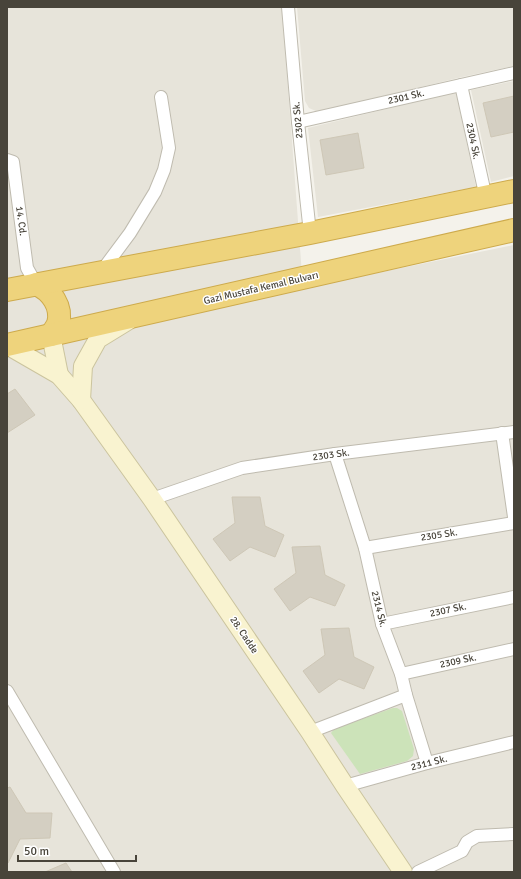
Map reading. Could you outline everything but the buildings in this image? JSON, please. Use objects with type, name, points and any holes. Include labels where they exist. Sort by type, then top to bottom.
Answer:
[{"type":"highway","points":[[7,290],[310,233],[486,198],[514,191]]},
{"type":"highway","name":"Gazi Mustafa Kemal Bulvarı","points":[[7,345],[514,230]]},
{"type":"highway","points":[[36,284],[42,286],[48,291],[54,298],[57,307],[59,316],[58,324],[51,335]]},
{"type":"street","name":"2302 Sk.","points":[[288,7],[310,233]]},
{"type":"street","name":"2301 Sk.","points":[[298,122],[514,73]]},
{"type":"street","name":"2304 Sk.","points":[[461,84],[486,198]]},
{"type":"street","points":[[101,272],[130,233],[155,192],[164,170],[169,148],[161,97]]},
{"type":"street","name":"14. Cd.","points":[[7,160],[13,162],[27,268],[36,284]]},
{"type":"street","points":[[81,400],[83,366],[98,339],[134,317]]},
{"type":"street","points":[[51,335],[59,375]]},
{"type":"street","name":"28. Cadde","points":[[7,345],[59,375],[81,400],[152,499],[403,872]]},
{"type":"street","points":[[508,432],[514,517]]},
{"type":"street","name":"2303 Sk.","points":[[152,499],[242,468],[335,454],[508,432]]},
{"type":"street","name":"2314 Sk.","points":[[335,454],[365,548],[382,624],[401,674],[427,763]]},
{"type":"street","name":"2305 Sk.","points":[[365,548],[514,523]]},
{"type":"street","name":"2307 Sk.","points":[[382,624],[514,596]]},
{"type":"street","name":"2309 Sk.","points":[[401,674],[514,649]]},
{"type":"street","points":[[7,691],[114,872]]},
{"type":"street","points":[[310,732],[406,695]]},
{"type":"street","name":"2311 Sk.","points":[[345,786],[427,763],[514,742]]},
{"type":"street","points":[[418,872],[462,852],[467,842],[478,836],[514,834]]},
{"type":"shaded area","points":[[7,7],[282,7],[303,288],[514,245],[514,872],[7,872]]},
{"type":"shaded area","points":[[297,7],[514,7],[514,66],[318,112],[309,108],[305,101]]},
{"type":"shaded area","points":[[514,81],[514,176],[491,182],[471,90]]},
{"type":"shaded area","points":[[456,92],[476,187],[318,217],[308,128]]},
{"type":"green space","points":[[393,708],[397,708],[402,711],[414,749],[413,756],[407,761],[360,774],[331,733],[334,729]]}]
